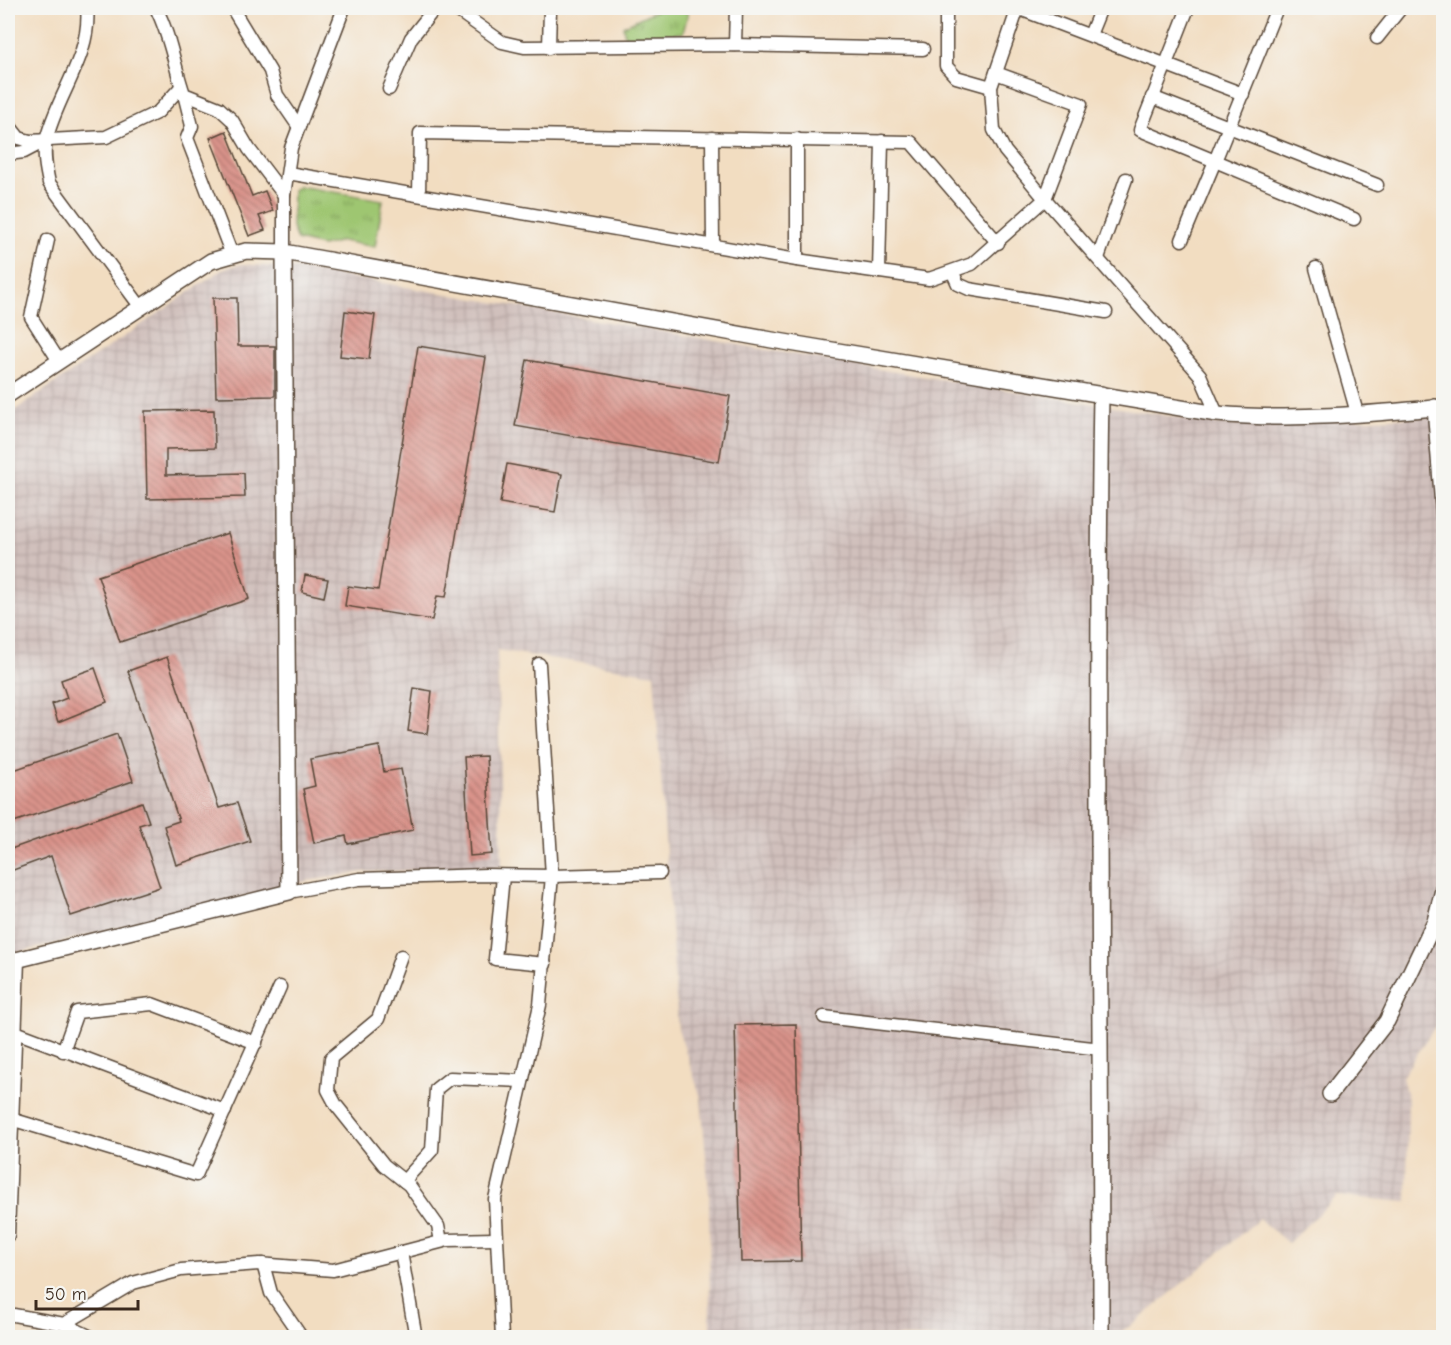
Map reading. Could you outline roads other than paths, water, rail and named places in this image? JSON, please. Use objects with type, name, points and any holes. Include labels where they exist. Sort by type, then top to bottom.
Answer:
[{"type":"street","points":[[87,8],[87,36],[46,140],[46,166],[49,183],[140,306]]},
{"type":"street","points":[[156,8],[167,29],[171,57],[192,126],[187,138],[232,255]]},
{"type":"street","points":[[232,8],[270,70],[277,95],[299,128]]},
{"type":"street","points":[[289,892],[284,195],[291,148],[344,8]]},
{"type":"street","points":[[389,89],[411,38],[435,8]]},
{"type":"street","points":[[454,8],[502,42],[549,48],[735,45],[923,49]]},
{"type":"street","points":[[549,48],[550,8]]},
{"type":"street","points":[[735,45],[736,8]]},
{"type":"street","points":[[946,8],[946,66],[956,77],[991,87]]},
{"type":"street","points":[[1217,414],[1200,375],[1044,199],[1005,151],[994,130],[991,87],[1018,8],[1242,94]]},
{"type":"street","points":[[1090,35],[1101,8]]},
{"type":"street","points":[[1188,8],[1140,130],[1354,219]]},
{"type":"street","points":[[1182,240],[1276,8]]},
{"type":"street","points":[[1377,38],[1401,8]]},
{"type":"street","points":[[288,173],[797,260],[929,279],[953,273],[972,264],[998,243],[1044,199],[1081,104],[996,73]]},
{"type":"street","points":[[8,124],[19,138],[30,141],[106,137],[158,112],[183,91]]},
{"type":"street","points":[[183,91],[219,108],[231,120],[249,149],[284,195]]},
{"type":"street","points":[[1152,97],[1229,125],[1377,185]]},
{"type":"street","points":[[418,195],[420,133],[911,141],[998,243]]},
{"type":"street","points":[[712,138],[713,244]]},
{"type":"street","points":[[797,260],[798,139]]},
{"type":"street","points":[[8,154],[24,152],[46,140]]},
{"type":"street","points":[[879,272],[882,141]]},
{"type":"street","points":[[1098,258],[1126,179]]},
{"type":"street","points":[[48,240],[31,317],[59,361]]},
{"type":"street","points":[[8,395],[140,306],[212,261],[246,251],[284,252],[772,340],[1217,414],[1245,417],[1439,407],[1443,519]]},
{"type":"street","points":[[1316,268],[1357,413]]},
{"type":"street","points":[[953,273],[958,284],[969,289],[1106,312]]},
{"type":"street","points":[[1101,393],[1097,632],[1101,1332]]},
{"type":"street","points":[[502,1338],[495,1239],[495,1199],[540,1005],[552,876],[539,664]]},
{"type":"street","points":[[8,1235],[13,961],[289,892],[359,879],[660,873]]},
{"type":"street","points":[[503,876],[495,959],[545,964]]},
{"type":"street","points":[[1330,1094],[1387,1021],[1435,921],[1443,886]]},
{"type":"street","points":[[401,956],[378,1019],[331,1058],[328,1090],[336,1105],[384,1165],[404,1181],[438,1226],[441,1241]]},
{"type":"street","points":[[11,1119],[196,1175],[280,987]]},
{"type":"street","points":[[63,1051],[77,1012],[152,1004],[256,1043]]},
{"type":"street","points":[[824,1017],[1101,1049]]},
{"type":"street","points":[[13,1031],[225,1111]]},
{"type":"street","points":[[404,1181],[432,1150],[436,1089],[441,1083],[450,1078],[522,1081]]},
{"type":"street","points":[[64,1324],[133,1283],[181,1270],[263,1264],[333,1270],[441,1241],[495,1239]]},
{"type":"street","points":[[401,1252],[416,1338]]},
{"type":"street","points":[[263,1264],[271,1293],[302,1333],[302,1338]]},
{"type":"street","points":[[8,1314],[64,1324],[93,1338]]}]
